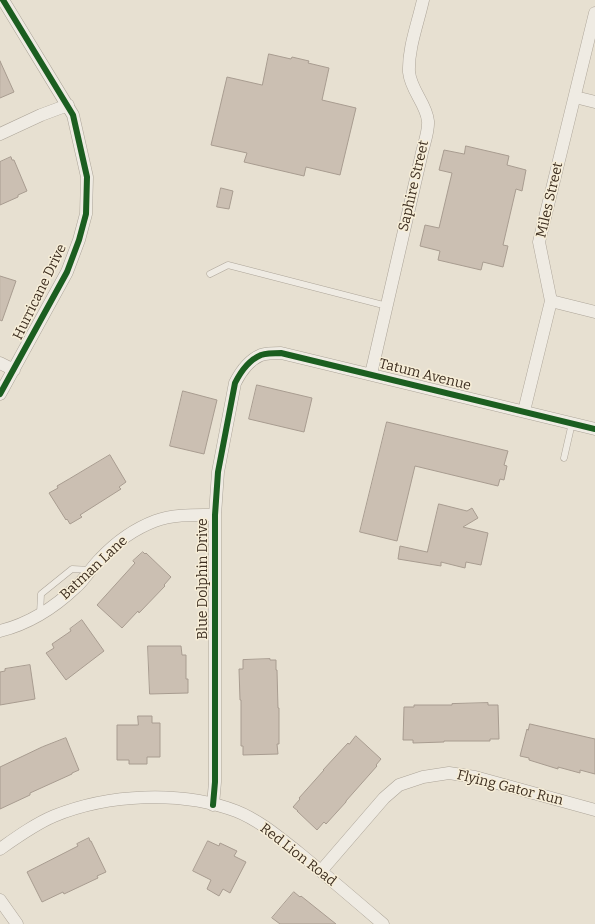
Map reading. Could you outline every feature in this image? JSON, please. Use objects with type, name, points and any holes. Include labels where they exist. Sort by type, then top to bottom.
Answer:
[{"type":"street","name":"Hurricane Drive","points":[[0,394],[67,272],[79,240],[86,214],[87,176],[73,115],[3,0]]},
{"type":"street","name":"Saphire Street","points":[[371,374],[428,122],[424,109],[413,89],[409,74],[409,56],[423,0]]},
{"type":"street","name":"Miles Street","points":[[524,411],[551,301],[539,242],[595,12]]},
{"type":"street","points":[[575,97],[595,102]]},
{"type":"street","points":[[0,134],[41,115],[68,105]]},
{"type":"street","points":[[551,301],[595,312]]},
{"type":"street","name":"Tatum Avenue","points":[[251,361],[262,354],[281,353],[595,429]]},
{"type":"street","name":"Blue Dolphin Drive","points":[[213,804],[215,782],[215,515],[218,472],[235,383],[241,371],[251,361]]},
{"type":"street","points":[[0,363],[14,370]]},
{"type":"street","name":"Batman Lane","points":[[0,631],[30,620],[54,605],[76,587],[118,542],[136,529],[154,521],[171,517],[215,515]]},
{"type":"street","name":"Flying Gator Run","points":[[321,871],[384,798],[399,785],[423,777],[449,773],[475,776],[595,810]]},
{"type":"street","name":"Red Lion Road","points":[[0,849],[22,834],[54,816],[84,806],[110,800],[147,797],[189,800],[213,804],[237,811],[272,831],[382,924]]},
{"type":"street","points":[[0,900],[18,924]]},
{"type":"lane","points":[[210,274],[228,265],[387,306]]},
{"type":"lane","points":[[564,458],[572,423]]},
{"type":"lane","points":[[40,614],[41,594],[72,569],[91,570]]},
{"type":"building","points":[[269,54],[291,59],[292,57],[329,68],[322,100],[356,108],[340,175],[306,167],[304,176],[244,162],[247,153],[211,145],[227,77],[262,85]]},
{"type":"building","points":[[0,61],[14,92],[0,98]]},
{"type":"building","points":[[466,146],[509,156],[507,165],[526,170],[522,191],[516,189],[503,245],[508,246],[503,267],[483,262],[481,270],[438,260],[440,251],[420,246],[425,225],[439,228],[452,173],[439,170],[444,150],[464,154]]},
{"type":"building","points":[[11,157],[12,160],[14,160],[27,191],[0,205],[0,162]]},
{"type":"building","points":[[221,188],[233,191],[229,209],[217,207]]},
{"type":"building","points":[[0,276],[16,281],[2,321],[0,320]]},
{"type":"building","points":[[257,385],[312,398],[304,432],[249,419]]},
{"type":"building","points":[[183,391],[217,400],[204,454],[170,446]]},
{"type":"building","points":[[387,422],[508,451],[504,465],[507,466],[504,480],[500,479],[498,486],[415,466],[397,541],[360,532]]},
{"type":"building","points":[[110,455],[126,482],[119,487],[121,489],[80,515],[82,517],[70,524],[49,493],[58,488],[57,486]]},
{"type":"building","points":[[439,504],[467,511],[472,508],[478,518],[463,527],[488,533],[481,565],[466,562],[465,568],[441,562],[441,566],[398,559],[400,546],[427,552]]},
{"type":"building","points":[[143,552],[145,554],[146,553],[171,577],[164,585],[165,586],[122,628],[97,605],[135,563],[133,561]]},
{"type":"building","points":[[82,620],[104,651],[66,680],[46,653],[54,648],[52,644],[71,631],[70,629]]},
{"type":"building","points":[[148,646],[181,646],[182,655],[186,655],[186,679],[188,679],[188,693],[150,694]]},
{"type":"building","points":[[243,660],[276,660],[277,670],[279,708],[279,744],[277,744],[278,754],[243,755],[243,746],[241,746],[239,669],[243,669]]},
{"type":"building","points":[[30,665],[35,699],[0,705],[0,672],[5,671],[5,669]]},
{"type":"building","points":[[488,703],[488,705],[498,705],[499,739],[490,739],[490,741],[413,743],[413,740],[403,740],[404,707],[414,707],[414,705]]},
{"type":"building","points":[[138,716],[152,716],[152,723],[160,723],[160,757],[147,757],[147,764],[129,764],[129,760],[117,760],[117,725],[138,725]]},
{"type":"building","points":[[530,724],[595,739],[595,774],[580,770],[580,773],[558,767],[558,769],[520,756],[527,729],[528,730]]},
{"type":"building","points":[[356,736],[381,759],[376,765],[377,766],[346,802],[326,824],[324,822],[317,830],[293,807],[323,770]]},
{"type":"building","points":[[66,738],[79,770],[0,809],[0,767],[42,747]]},
{"type":"building","points":[[89,838],[106,872],[97,876],[98,878],[64,894],[63,892],[42,902],[27,872],[78,846],[77,844]]},
{"type":"building","points":[[208,841],[219,846],[220,843],[237,851],[234,856],[246,862],[230,893],[223,889],[219,896],[207,889],[211,880],[193,871]]},
{"type":"building","points":[[294,892],[336,924],[280,924],[272,918]]},
{"type":"cycle path","points":[[0,394],[67,272],[79,240],[86,214],[87,177],[73,115],[3,0]]},
{"type":"cycle path","points":[[213,805],[215,782],[215,515],[218,472],[235,383],[249,363],[261,355],[268,353],[281,353],[595,429]]}]
